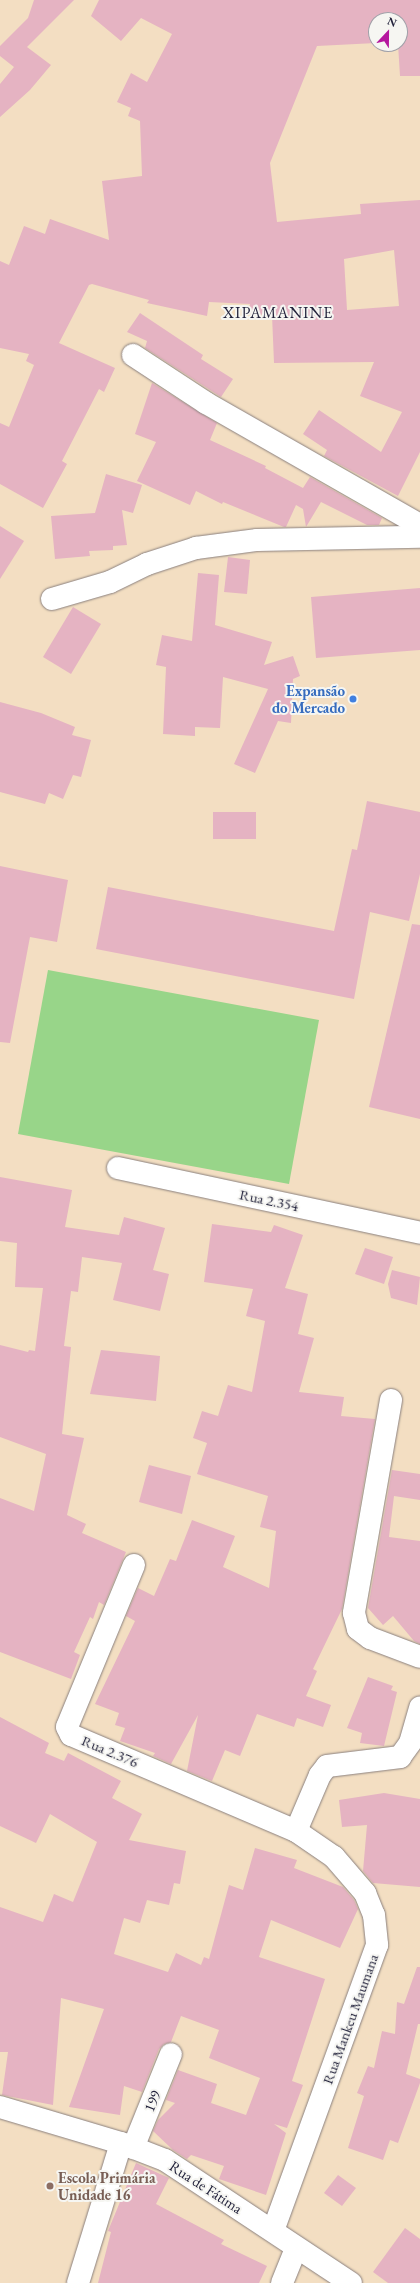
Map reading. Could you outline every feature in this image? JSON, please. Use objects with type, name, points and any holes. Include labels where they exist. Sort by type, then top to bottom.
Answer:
[{"type":"street","points":[[133,355],[206,403],[420,525]]},
{"type":"street","points":[[52,599],[110,582],[147,564],[196,548],[257,540],[420,537]]},
{"type":"street","name":"Rua 2.354","points":[[118,1168],[420,1233]]},
{"type":"street","points":[[391,1400],[354,1613],[358,1629],[370,1638],[420,1657]]},
{"type":"street","name":"Rua 2.376","points":[[134,1566],[67,1727],[71,1734],[296,1831]]},
{"type":"street","points":[[296,1831],[320,1775],[326,1766],[400,1757],[410,1743],[420,1708]]},
{"type":"street","name":"Rua Mankeu Maumana","points":[[273,2231],[377,1945],[374,1915],[364,1893],[334,1857],[296,1831]]},
{"type":"street","name":"199","points":[[78,2283],[127,2146],[171,2054]]},
{"type":"street","name":"Rua de Fátima","points":[[0,2107],[127,2146],[164,2160],[351,2283]]},
{"type":"street","points":[[282,2283],[296,2248]]},
{"type":"green space","points":[[48,970],[319,1020],[289,1184],[18,1134]]},
{"type":"building","points":[[34,0],[74,0],[27,47],[51,65],[30,90],[0,117],[0,84],[14,67],[0,56],[0,46],[28,18]]},
{"type":"building","points":[[99,0],[420,0],[420,76],[400,76],[398,52],[408,52],[408,12],[368,12],[368,43],[317,46],[270,163],[277,222],[361,214],[360,204],[420,200],[420,452],[398,496],[324,456],[327,450],[303,434],[319,410],[381,452],[402,412],[360,396],[374,362],[274,363],[272,315],[249,314],[250,304],[209,302],[207,316],[147,303],[149,300],[92,284],[89,285],[59,343],[115,368],[104,392],[99,389],[62,461],[67,464],[43,508],[0,484],[0,423],[9,427],[34,365],[26,361],[29,354],[0,348],[0,261],[9,265],[24,226],[45,234],[50,219],[109,240],[102,181],[142,176],[140,121],[128,116],[131,108],[117,102],[131,73],[147,82],[172,34],[141,18],[121,41],[91,16]],"holes":[[[394,250],[399,306],[347,310],[344,259]]]},
{"type":"building","points":[[140,313],[203,355],[201,359],[233,379],[221,397],[145,348],[147,341],[127,332]]},
{"type":"building","points":[[152,383],[217,423],[210,440],[266,466],[265,468],[303,488],[310,477],[382,518],[379,525],[367,525],[321,502],[306,527],[303,509],[296,505],[286,527],[284,527],[223,502],[222,504],[196,491],[190,505],[137,481],[156,442],[135,434]]},
{"type":"building","points":[[106,474],[142,485],[133,513],[122,510],[127,545],[113,546],[113,550],[89,551],[90,556],[55,559],[51,516],[95,513]]},
{"type":"building","points":[[0,526],[24,541],[0,579]]},
{"type":"building","points":[[228,557],[250,560],[247,594],[224,592]]},
{"type":"building","points":[[198,573],[219,575],[215,625],[272,642],[264,665],[293,656],[300,676],[293,679],[291,723],[278,721],[255,773],[234,764],[268,689],[223,677],[220,728],[195,727],[195,736],[163,734],[166,667],[156,665],[162,635],[192,641]]},
{"type":"building","points":[[420,588],[420,650],[316,658],[311,597]]},
{"type":"building","points":[[73,607],[101,624],[71,674],[43,657]]},
{"type":"building","points":[[0,702],[41,713],[75,727],[72,735],[91,740],[81,777],[73,775],[63,799],[49,793],[45,804],[0,792]]},
{"type":"building","points":[[367,801],[420,812],[420,874],[409,921],[370,912],[354,999],[96,949],[108,887],[334,931],[352,849],[357,850]]},
{"type":"building","points":[[213,812],[256,812],[256,839],[213,839]]},
{"type":"building","points":[[0,866],[68,880],[57,942],[30,937],[10,1043],[0,1042]]},
{"type":"building","points":[[412,924],[420,925],[420,1119],[369,1107]]},
{"type":"building","points":[[0,1177],[72,1190],[65,1227],[119,1235],[124,1217],[165,1228],[153,1270],[169,1274],[160,1311],[113,1300],[122,1263],[82,1257],[78,1292],[71,1291],[64,1346],[71,1347],[62,1434],[84,1438],[67,1515],[86,1524],[82,1533],[126,1552],[104,1605],[99,1602],[93,1619],[90,1617],[74,1652],[80,1655],[71,1679],[0,1652],[0,1498],[34,1511],[46,1454],[0,1437],[0,1345],[28,1352],[29,1350],[35,1351],[43,1288],[15,1287],[17,1243],[0,1241]]},
{"type":"building","points":[[212,1224],[271,1232],[274,1225],[303,1235],[285,1288],[308,1294],[298,1334],[314,1338],[299,1392],[344,1397],[341,1416],[375,1419],[342,1609],[313,1669],[317,1671],[306,1696],[331,1705],[323,1727],[297,1718],[294,1727],[257,1714],[240,1756],[225,1750],[212,1781],[187,1771],[198,1715],[171,1764],[153,1756],[155,1753],[120,1741],[125,1728],[115,1725],[119,1713],[95,1704],[135,1621],[126,1616],[138,1588],[154,1596],[170,1559],[176,1561],[192,1520],[235,1536],[223,1567],[269,1588],[276,1531],[260,1527],[268,1496],[197,1474],[207,1443],[193,1438],[202,1411],[218,1416],[228,1385],[252,1392],[265,1321],[246,1316],[253,1289],[204,1282]]},
{"type":"building","points":[[365,1248],[393,1257],[384,1284],[355,1274]]},
{"type":"building","points":[[392,1270],[420,1277],[417,1305],[391,1298],[388,1284]]},
{"type":"building","points":[[101,1350],[160,1356],[156,1401],[90,1394]]},
{"type":"building","points":[[149,1465],[191,1476],[182,1514],[139,1502]]},
{"type":"building","points":[[392,1470],[420,1474],[420,1500],[394,1496],[389,1537],[420,1541],[420,1644],[414,1641],[393,1616],[383,1625],[368,1608]]},
{"type":"building","points":[[368,1677],[393,1686],[391,1690],[397,1692],[384,1746],[360,1743],[362,1733],[347,1728]]},
{"type":"building","points":[[0,1717],[49,1743],[45,1753],[64,1761],[68,1753],[121,1781],[112,1798],[142,1814],[129,1840],[186,1851],[180,1884],[174,1883],[169,1905],[147,1900],[140,1923],[124,1918],[114,1954],[168,1972],[176,1953],[201,1965],[204,1957],[209,1959],[229,1885],[243,1890],[255,1848],[297,1860],[294,1868],[343,1887],[354,1900],[358,1909],[340,1948],[271,1920],[259,1957],[325,1979],[292,2081],[303,2085],[287,2128],[274,2124],[286,2133],[266,2195],[219,2179],[224,2166],[191,2155],[187,2159],[173,2150],[153,2131],[158,2120],[175,2103],[166,2100],[178,2070],[217,2084],[211,2103],[246,2115],[260,2078],[209,2058],[219,2030],[181,2016],[171,2042],[164,2044],[159,2049],[142,2092],[124,2086],[120,2115],[69,2107],[104,2009],[61,1998],[53,2105],[2,2095],[8,2052],[0,2052],[0,1907],[43,1922],[54,1894],[73,1902],[97,1842],[50,1814],[36,1843],[0,1826]]},
{"type":"building","points":[[384,1793],[420,1799],[420,1887],[373,1883],[363,1871],[367,1825],[342,1827],[339,1800]]},
{"type":"building","points":[[417,1967],[420,1967],[420,2024],[418,2024],[406,2074],[420,2079],[420,2083],[398,2143],[390,2140],[383,2160],[348,2148],[364,2096],[357,2093],[368,2066],[374,2068],[382,2031],[395,2034],[397,2002],[404,2004]]},
{"type":"building","points":[[136,2163],[169,2178],[156,2204],[224,2240],[221,2244],[267,2266],[259,2283],[98,2283],[111,2232],[108,2231]]},
{"type":"building","points":[[338,2175],[356,2188],[342,2206],[324,2193]]},
{"type":"building","points":[[405,2228],[420,2239],[420,2283],[388,2283],[373,2272]]},
{"type":"place","name":"Expansão do Mercado","points":[[353,699]]},
{"type":"place","name":"Escola Primária Unidade 16","points":[[50,2186]]},
{"type":"district","name":"XIPAMANINE","points":[[278,313]]}]
